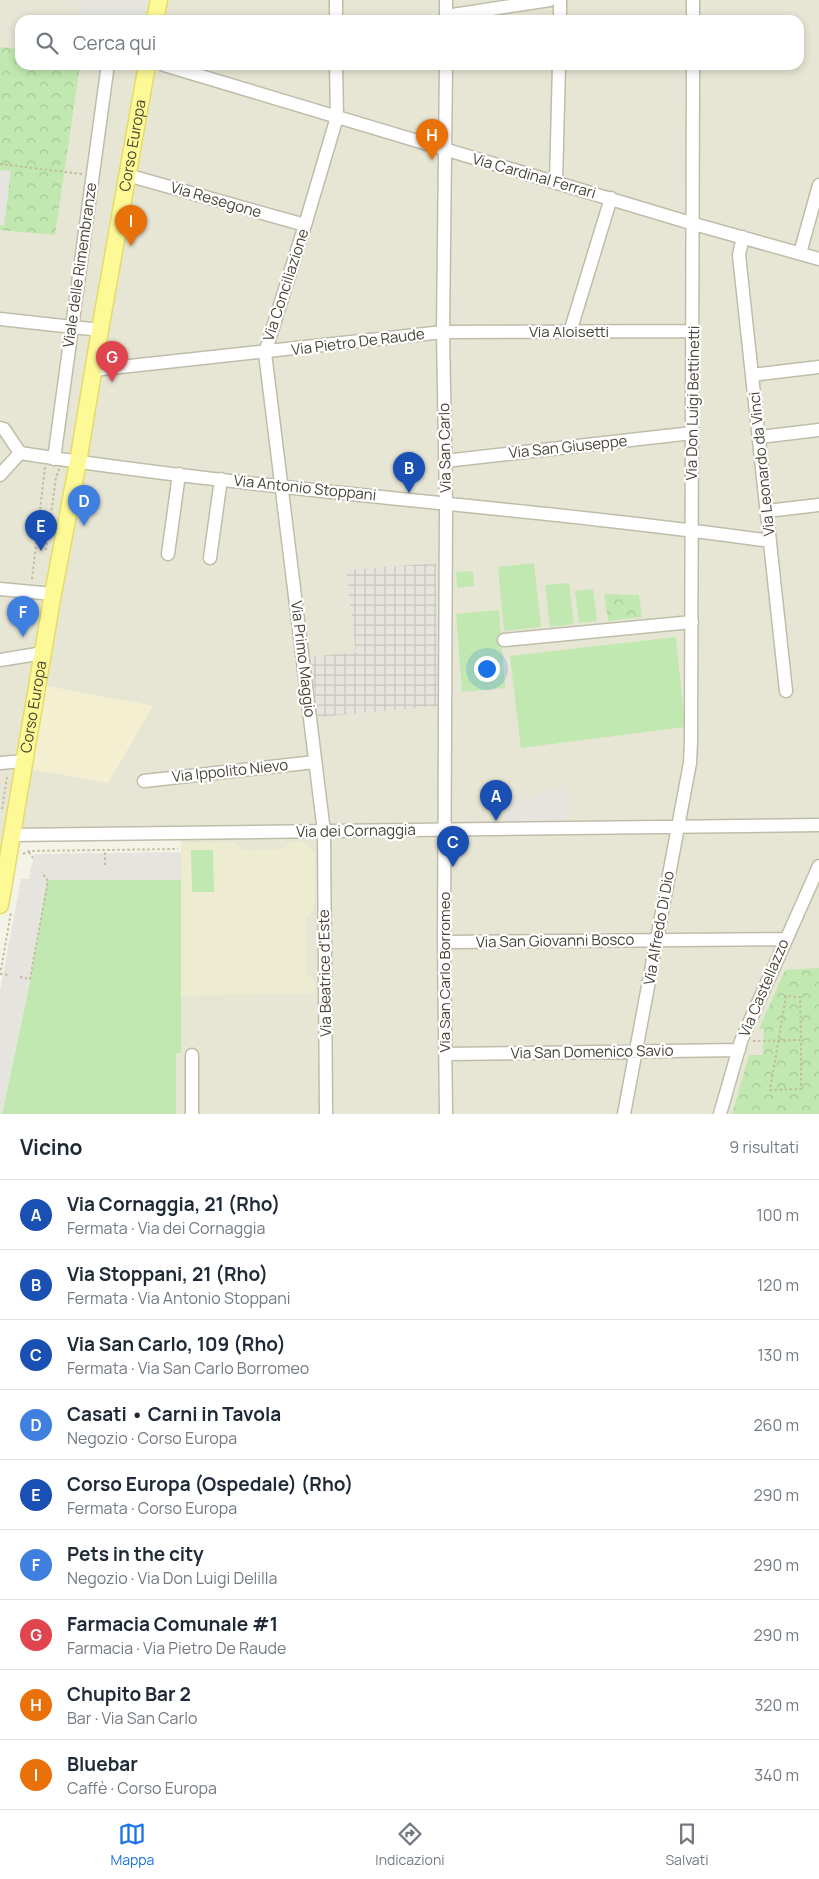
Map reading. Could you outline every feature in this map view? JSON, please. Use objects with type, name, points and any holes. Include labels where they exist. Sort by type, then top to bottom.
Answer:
[{"type":"main road","points":[[156,15],[159,0]]},
{"type":"main road","name":"Corso Europa","points":[[6,906],[12,835],[24,760],[146,70]]},
{"type":"street","points":[[336,0],[336,15]]},
{"type":"street","points":[[446,0],[446,15]]},
{"type":"street","points":[[463,15],[550,0]]},
{"type":"street","points":[[560,0],[560,15]]},
{"type":"street","points":[[693,0],[693,15]]},
{"type":"street","name":"Via Cardinal Ferrari","points":[[181,70],[694,224],[819,259]]},
{"type":"street","name":"Via Conciliazione","points":[[280,486],[265,353],[337,117],[336,70]]},
{"type":"street","name":"Via San Carlo","points":[[445,830],[446,504],[443,332],[446,70]]},
{"type":"street","points":[[556,182],[559,70]]},
{"type":"street","name":"Via Don Luigi Bettinetti","points":[[691,742],[694,331],[693,70]]},
{"type":"street","name":"Viale delle Rimembranze","points":[[50,458],[71,326],[106,71]]},
{"type":"street","name":"Via Resegone","points":[[128,175],[305,225]]},
{"type":"street","points":[[800,253],[819,185]]},
{"type":"street","points":[[570,332],[611,198]]},
{"type":"street","name":"Via Leonardo da Vinci","points":[[743,237],[739,255],[786,691]]},
{"type":"street","points":[[0,319],[100,330]]},
{"type":"street","name":"Via Aloisetti","points":[[443,332],[694,331]]},
{"type":"street","name":"Via Pietro De Raude","points":[[93,370],[265,353],[443,332]]},
{"type":"street","points":[[752,375],[819,367]]},
{"type":"street","points":[[0,428],[4,429],[20,453],[0,475]]},
{"type":"street","points":[[760,437],[819,430]]},
{"type":"street","name":"Via San Giuseppe","points":[[445,461],[692,433]]},
{"type":"street","name":"Via Antonio Stoppani","points":[[20,453],[78,462],[280,486],[692,530],[770,541]]},
{"type":"street","points":[[168,554],[179,474]]},
{"type":"street","points":[[210,558],[221,479]]},
{"type":"street","name":"Via Primo Maggio","points":[[280,486],[324,832]]},
{"type":"street","points":[[767,511],[819,505]]},
{"type":"street","points":[[0,589],[53,594]]},
{"type":"street","points":[[504,640],[692,622]]},
{"type":"street","points":[[0,660],[43,653]]},
{"type":"street","name":"Via Alfredo Di Dio","points":[[624,1114],[690,763],[691,742]]},
{"type":"street","points":[[0,764],[24,760]]},
{"type":"street","name":"Via Ippolito Nievo","points":[[144,781],[316,762]]},
{"type":"street","name":"Via dei Cornaggia","points":[[12,835],[819,825]]},
{"type":"street","name":"Via San Carlo Borromeo","points":[[445,830],[446,1114]]},
{"type":"street","name":"Via Beatrice d'Este","points":[[324,832],[326,1114]]},
{"type":"street","name":"Via Castellazzo","points":[[720,1114],[740,1046],[786,939],[818,871]]},
{"type":"street","name":"Via San Giovanni Bosco","points":[[444,942],[786,939]]},
{"type":"street","name":"Via San Domenico Savio","points":[[446,1054],[636,1051],[740,1046]]},
{"type":"street","points":[[192,1055],[192,1114]]},
{"type":"path","points":[[0,164],[92,176]]},
{"type":"path","points":[[30,592],[50,458]]},
{"type":"path","points":[[20,859],[22,855],[29,851],[178,849]]},
{"type":"path","points":[[105,850],[105,865]]},
{"type":"path","points":[[29,851],[33,858]]},
{"type":"path","points":[[20,977],[30,979],[48,881],[42,872]]},
{"type":"path","points":[[6,906],[0,974],[10,976]]},
{"type":"path","points":[[786,996],[800,996],[801,1089],[770,1090],[778,1040],[786,996]]},
{"type":"path","points":[[740,1046],[778,1040],[801,1040]]},
{"type":"shaded area","points":[[0,0],[151,0],[149,15],[15,15],[15,70],[139,70],[0,895]]},
{"type":"shaded area","points":[[79,0],[147,0],[144,15],[78,15]]},
{"type":"shaded area","points":[[161,0],[819,0],[819,257],[186,70],[804,70],[804,15],[158,15]]},
{"type":"shaded area","points":[[148,70],[175,70],[819,261],[819,824],[14,834],[24,768],[152,706],[40,685]]},
{"type":"shaded area","points":[[0,170],[11,171],[4,226],[0,225]]},
{"type":"shaded area","points":[[436,563],[438,706],[318,717],[311,657],[356,652],[346,570]]},
{"type":"shaded area","points":[[40,685],[153,706],[108,783],[24,768]]},
{"type":"shaded area","points":[[566,786],[568,819],[505,821],[505,804]]},
{"type":"shaded area","points":[[819,827],[819,862],[783,940],[719,1114],[176,1114],[176,1053],[181,1052],[181,835]]},
{"type":"shaded area","points":[[303,841],[315,853],[314,909],[306,919],[306,973],[315,982],[315,993],[181,996],[181,843],[234,842],[243,850],[283,849],[291,842]]},
{"type":"shaded area","points":[[181,852],[181,880],[49,880],[47,882],[30,981],[2,1114],[0,1114],[0,991],[21,879],[29,879],[34,854]]},
{"type":"shaded area","points":[[819,870],[819,1114],[722,1114],[740,1048]]},
{"type":"green space","points":[[0,47],[15,48],[15,70],[79,70],[55,235],[0,230]]},
{"type":"green space","points":[[534,563],[541,627],[504,631],[498,567]]},
{"type":"green space","points":[[473,571],[474,586],[457,588],[456,572]]},
{"type":"green space","points":[[569,583],[574,624],[550,627],[545,585]]},
{"type":"green space","points":[[593,589],[597,621],[579,623],[575,591]]},
{"type":"green space","points":[[604,594],[639,595],[642,617],[608,621]]},
{"type":"green space","points":[[499,610],[505,688],[462,692],[456,614]]},
{"type":"green space","points":[[676,637],[685,727],[521,748],[510,656]]},
{"type":"green space","points":[[191,850],[213,850],[214,892],[192,892]]},
{"type":"green space","points":[[49,880],[181,880],[181,1053],[176,1053],[176,1114],[2,1114],[30,981],[46,882]]},
{"type":"green space","points":[[819,968],[819,1114],[732,1114],[749,1055],[763,1055],[764,1029],[759,1029],[785,970]]},
{"type":"place","name":"Chupito Bar 2","points":[[432,160]]},
{"type":"place","name":"Bluebar","points":[[131,246]]},
{"type":"place","name":"Farmacia Comunale #1","points":[[112,382]]},
{"type":"place","name":"Via Stoppani, 21 (Rho)","points":[[409,493]]},
{"type":"place","name":"Casati • Carni in Tavola","points":[[84,526]]},
{"type":"place","name":"Corso Europa (Ospedale) (Rho)","points":[[41,551]]},
{"type":"place","name":"Pets in the city","points":[[23,637]]},
{"type":"place","name":"Via Cornaggia, 21 (Rho)","points":[[496,821]]},
{"type":"place","name":"Via San Carlo, 109 (Rho)","points":[[453,867]]}]
